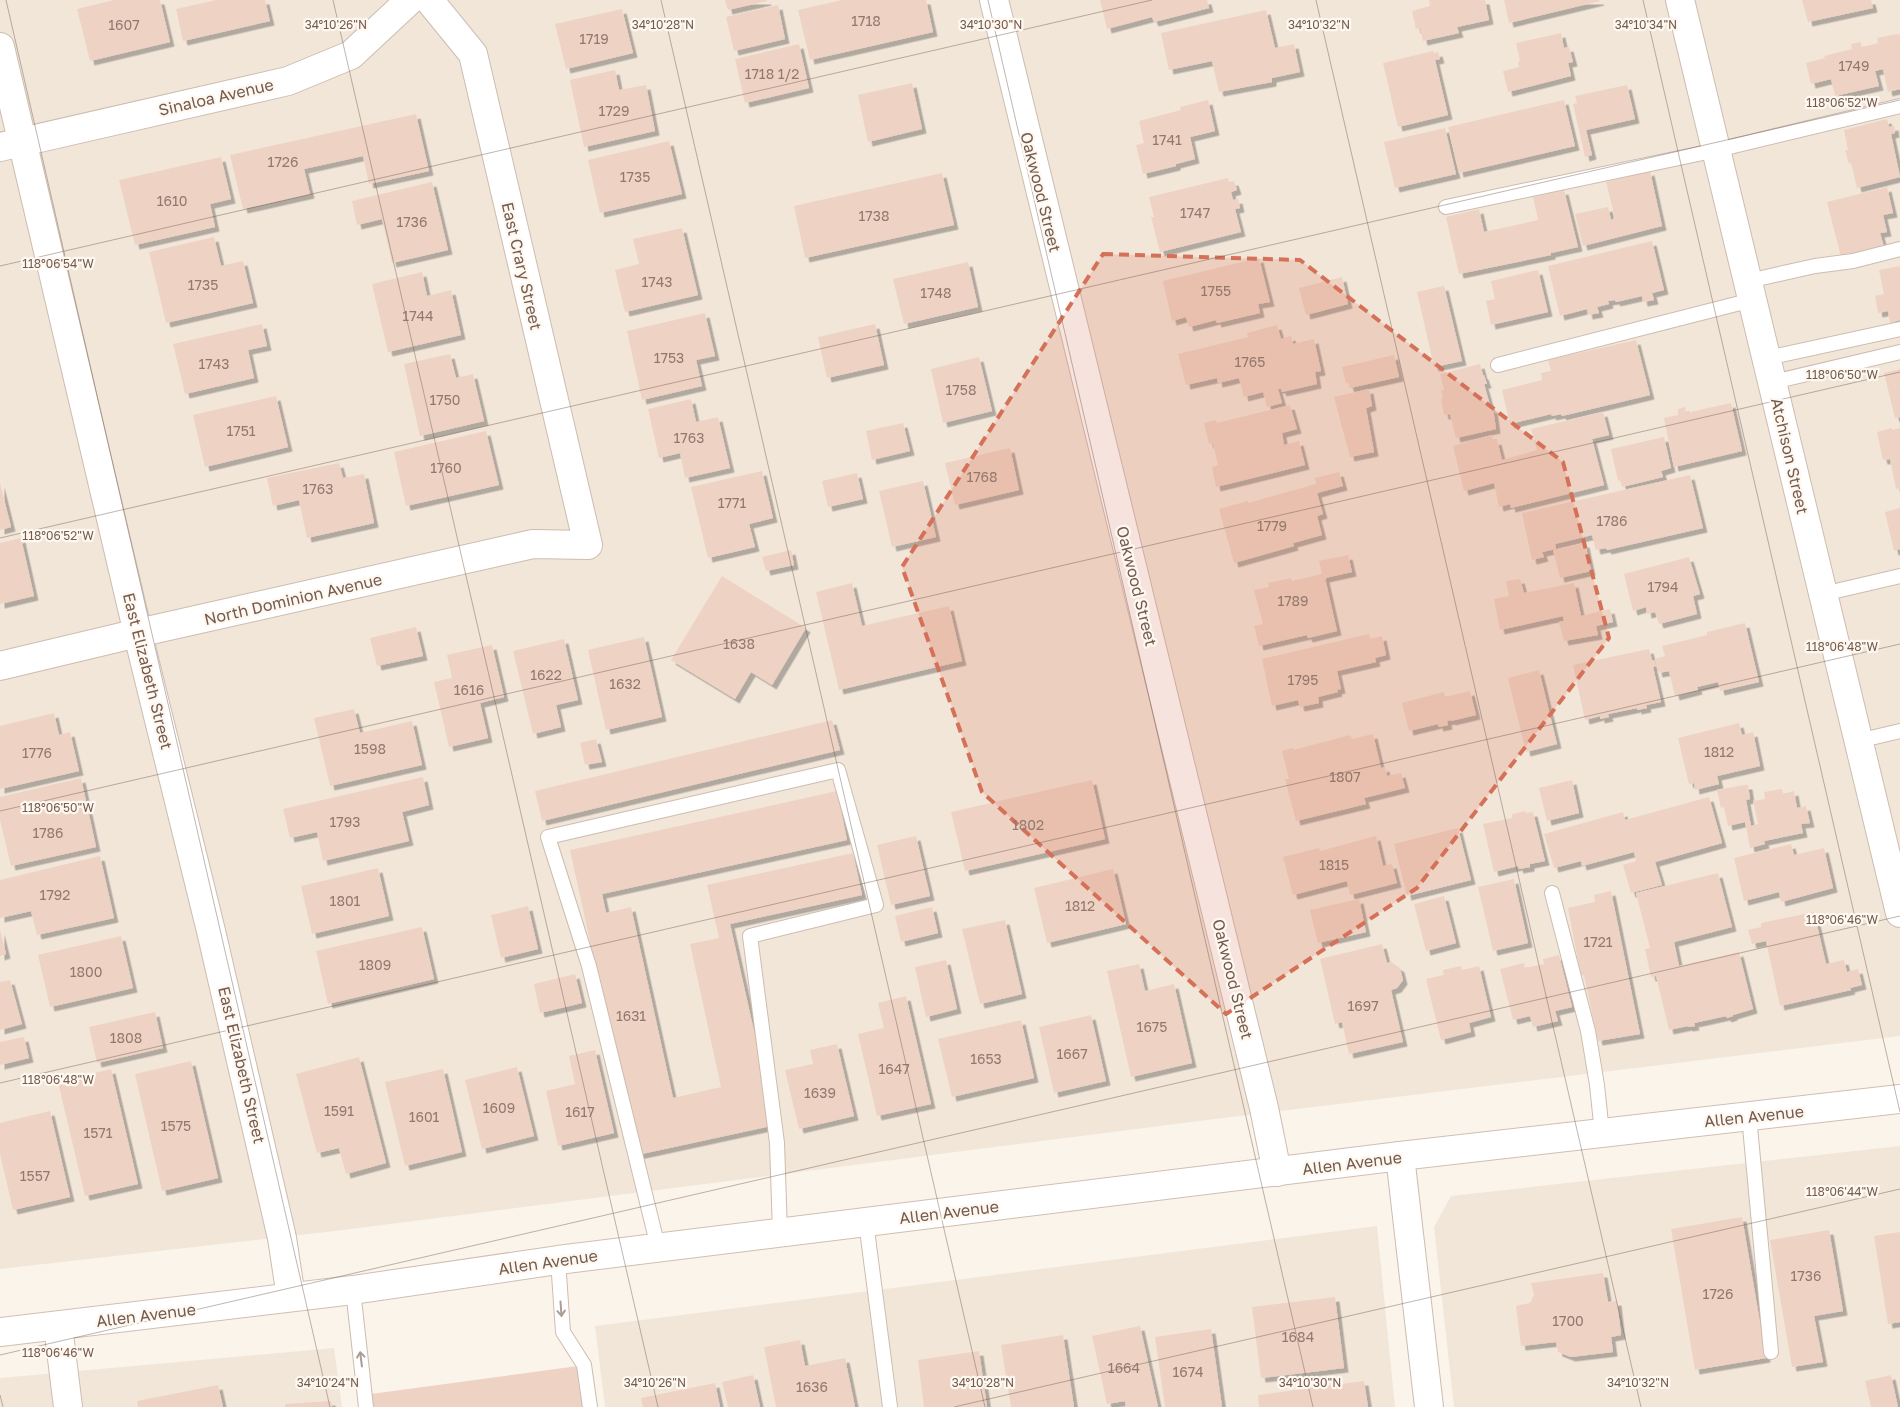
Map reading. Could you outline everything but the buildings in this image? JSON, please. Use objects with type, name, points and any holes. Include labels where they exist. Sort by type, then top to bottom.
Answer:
[{"type":"street","name":"Sinaloa Avenue","points":[[11,144],[288,81],[351,55],[410,0]]},
{"type":"street","name":"East Crary Street","points":[[429,0],[473,54],[588,545]]},
{"type":"street","name":"Oakwood Street","points":[[994,0],[1264,1108],[1277,1172]]},
{"type":"street","name":"Atchison Street","points":[[1680,0],[1900,913]]},
{"type":"street","name":"East Elizabeth Street","points":[[0,46],[11,144],[138,633],[212,931],[280,1228],[290,1297]]},
{"type":"street","name":"North Dominion Avenue","points":[[0,666],[533,544],[588,545]]},
{"type":"street","name":"Allen Avenue","points":[[0,1332],[353,1290],[558,1260],[780,1232],[1400,1156],[1900,1099]]},
{"type":"street","points":[[1400,1156],[1429,1407]]},
{"type":"street","points":[[58,1326],[68,1407]]},
{"type":"lane","points":[[1446,207],[1717,150],[1900,106]]},
{"type":"lane","points":[[1498,365],[1750,290],[1815,266],[1853,261],[1900,249]]},
{"type":"lane","points":[[1770,370],[1900,330]]},
{"type":"lane","points":[[1770,370],[1900,352]]},
{"type":"lane","points":[[1823,594],[1900,576]]},
{"type":"lane","points":[[1858,741],[1900,731]]},
{"type":"lane","points":[[658,1248],[589,966],[548,837],[838,770],[876,905],[750,936],[777,1143],[780,1232]]},
{"type":"lane","points":[[1552,893],[1588,1031],[1597,1085],[1602,1133]]},
{"type":"lane","points":[[1749,1116],[1771,1352]]},
{"type":"lane","points":[[866,1222],[890,1407]]},
{"type":"lane","points":[[558,1260],[563,1332],[584,1365],[590,1407]]},
{"type":"lane","points":[[353,1290],[366,1407]]},
{"type":"highlighted area","points":[[1103,254],[1300,260],[1563,462],[1609,638],[1417,888],[1226,1014],[982,792],[902,567]]},
{"type":"shaded area","points":[[0,0],[1900,0],[1900,1036],[1223,1118],[335,1231],[0,1269]]},
{"type":"shaded area","points":[[1900,1146],[1900,1407],[1454,1407],[1434,1227],[1451,1196]]},
{"type":"shaded area","points":[[1377,1226],[1395,1407],[605,1407],[595,1326]]},
{"type":"shaded area","points":[[334,1348],[342,1407],[0,1407],[0,1378]]}]
